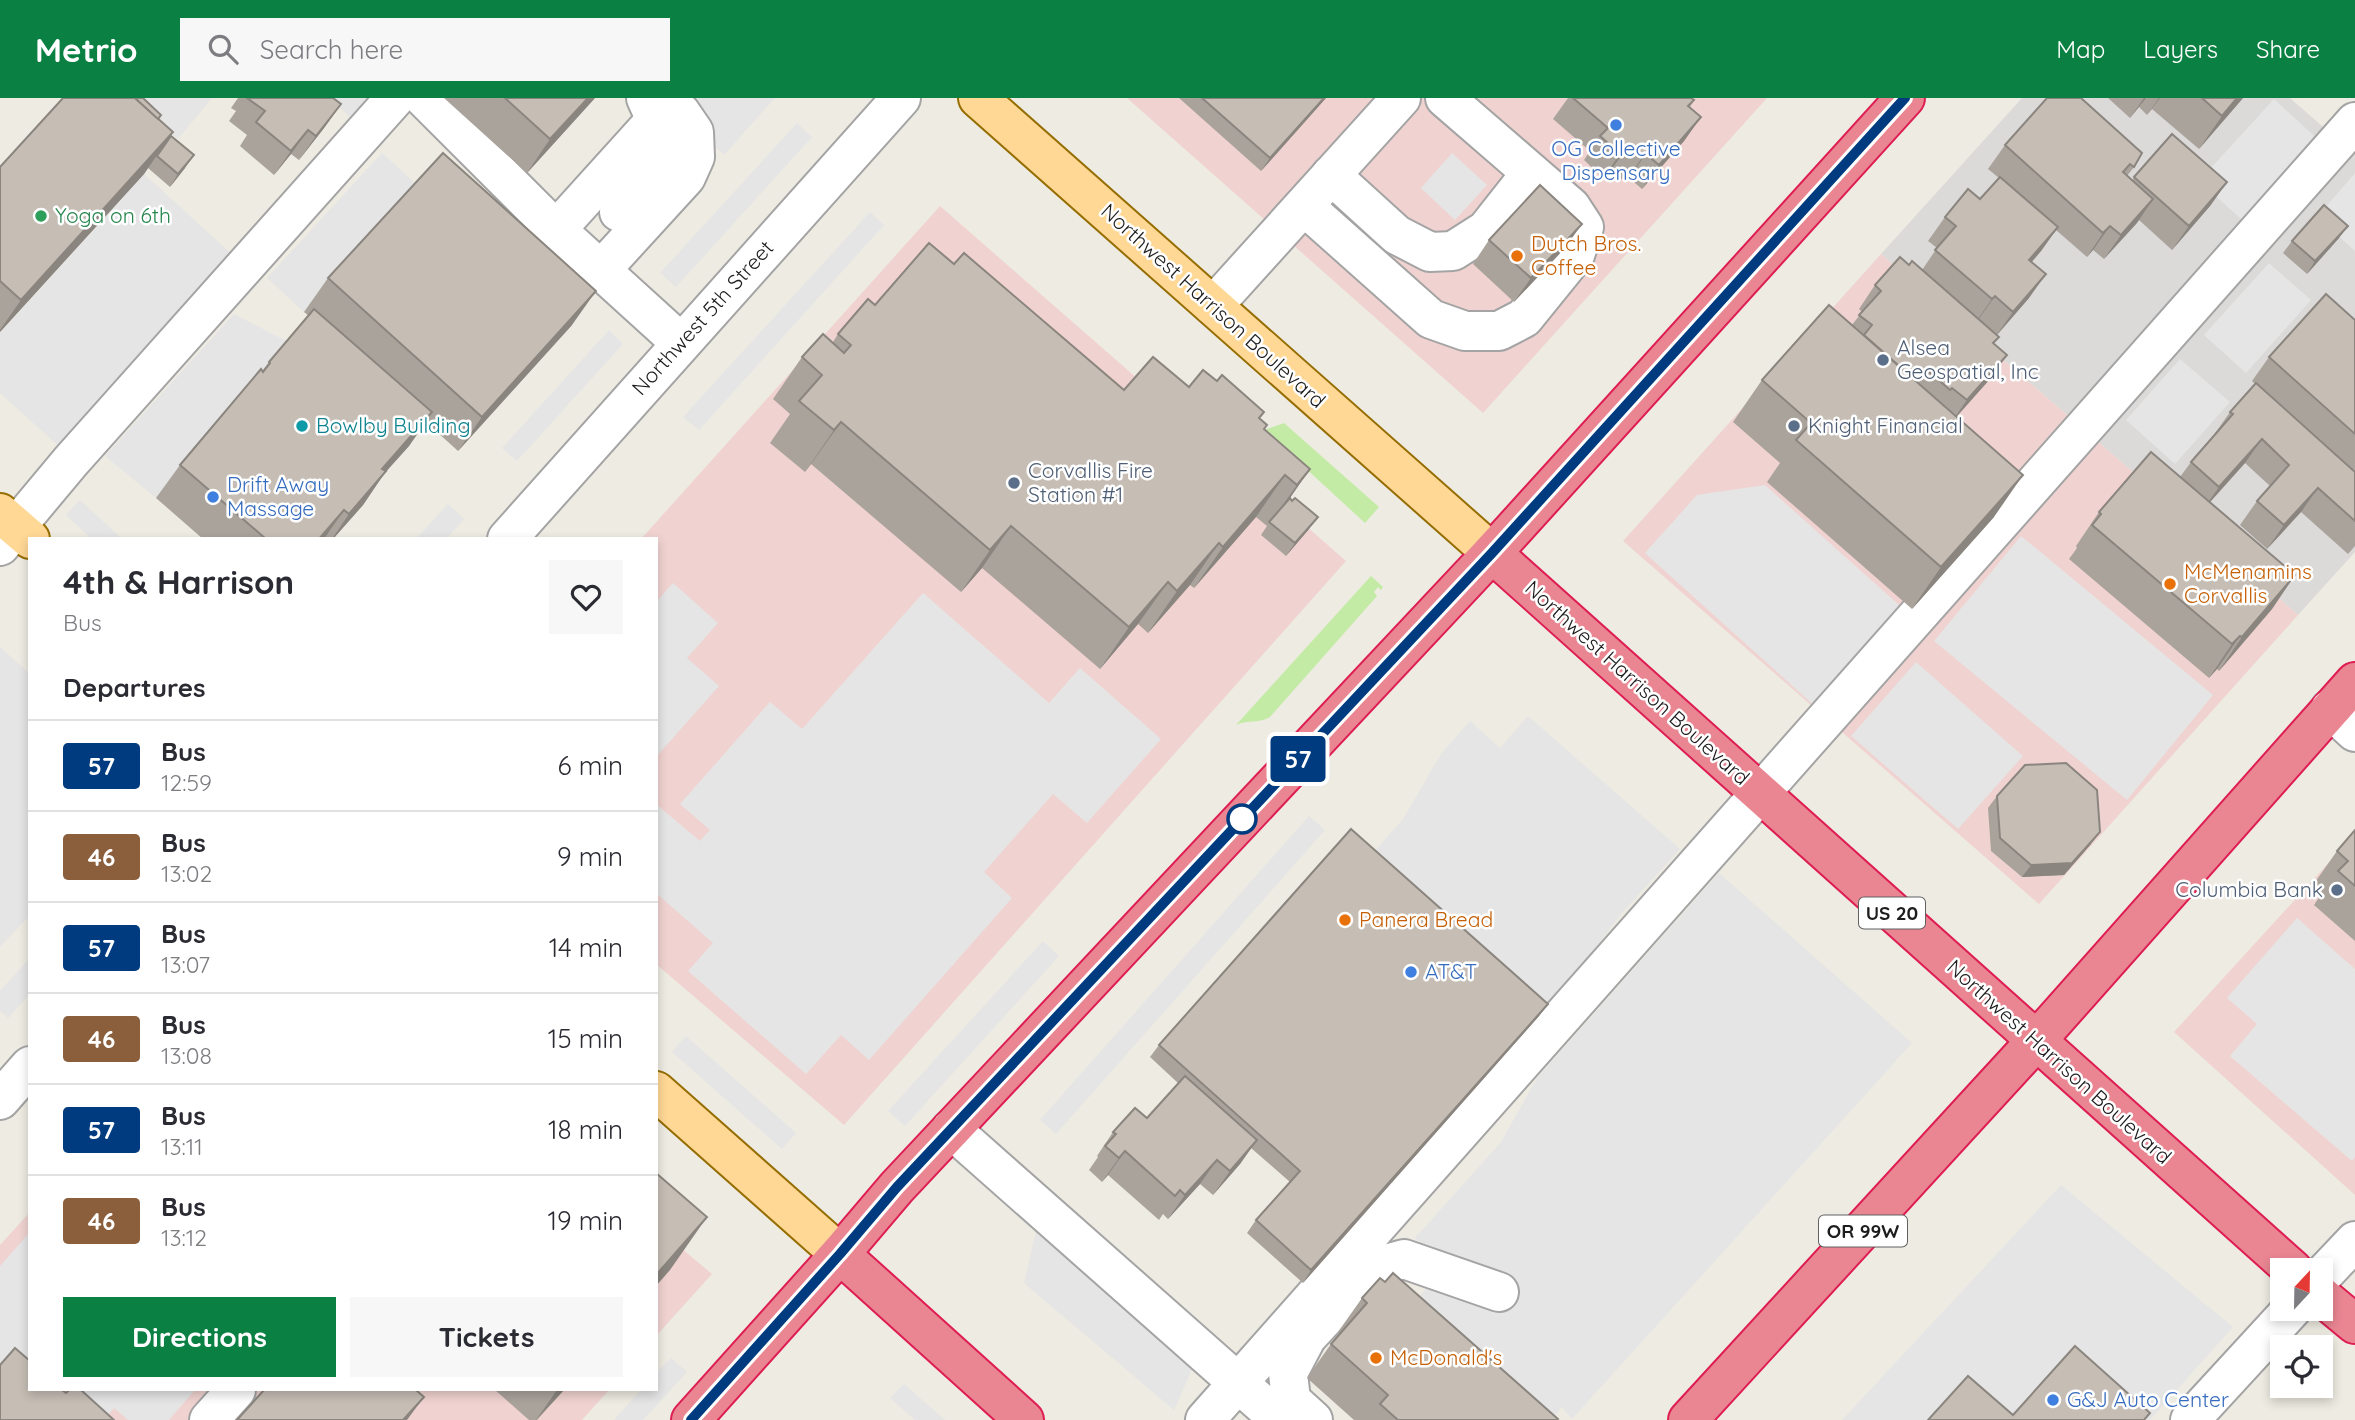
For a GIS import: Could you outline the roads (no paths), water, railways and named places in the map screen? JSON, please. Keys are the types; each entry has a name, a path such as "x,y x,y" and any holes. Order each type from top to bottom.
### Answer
{"highway":[{"path":"691,1420 897,1187 1492,553 1905,98"},
{"name":"Northwest Harrison Boulevard","path":"1492,553 2280,1258"},
{"name":"OR 99W","path":"1688,1420 2347,708"},
{"path":"840,1254 1024,1420"},
{"path":"2333,1306 2355,1324"}],"main road":[{"name":"Northwest Harrison Boulevard","path":"978,98 1492,553"},
{"path":"658,1093 840,1254"}],"street":[{"path":"12,532 71,461 395,98"},
{"path":"424,98 573,244 681,343"},
{"name":"Northwest 5th Street","path":"509,537 901,98"},
{"path":"1213,306 1401,98"},
{"path":"1304,206 1431,319 1465,331 1499,331 1524,318 1576,255 1584,227 1571,207 1445,98"},
{"path":"662,104 681,113 694,132 695,157 686,177 573,244 662,104"},
{"path":"1205,1420 2355,122"},
{"path":"1331,175 1397,235 1430,252 1454,251 1486,230 1531,173"},
{"path":"0,1100 28,1068"},
{"path":"951,1129 1280,1420"},
{"path":"2333,1264 2355,1241"},
{"path":"1313,1420 1290,1400 1287,1373 1307,1337 1371,1268 1404,1259 1499,1292"},
{"path":"2190,1420 2281,1321"},
{"path":"209,1420 235,1391"}],"place":[{"name":"OG Collective Dispensary","path":"1616,125"},
{"name":"Yoga on 6th","path":"41,216"},
{"name":"Dutch Bros. Coffee","path":"1517,256"},
{"name":"Alsea Geospatial, Inc","path":"1883,360"},
{"name":"Bowlby Building","path":"302,426"},
{"name":"Knight Financial","path":"1794,426"},
{"name":"Corvallis Fire Station #1","path":"1014,483"},
{"name":"Drift Away Massage","path":"213,497"},
{"name":"McMenamins Corvallis","path":"2170,584"},
{"name":"Columbia Bank","path":"2337,890"},
{"name":"Panera Bread","path":"1345,920"},
{"name":"AT&T","path":"1411,972"},
{"name":"McDonald's","path":"1376,1358"},
{"name":"G&J Auto Center","path":"2053,1400"}]}
